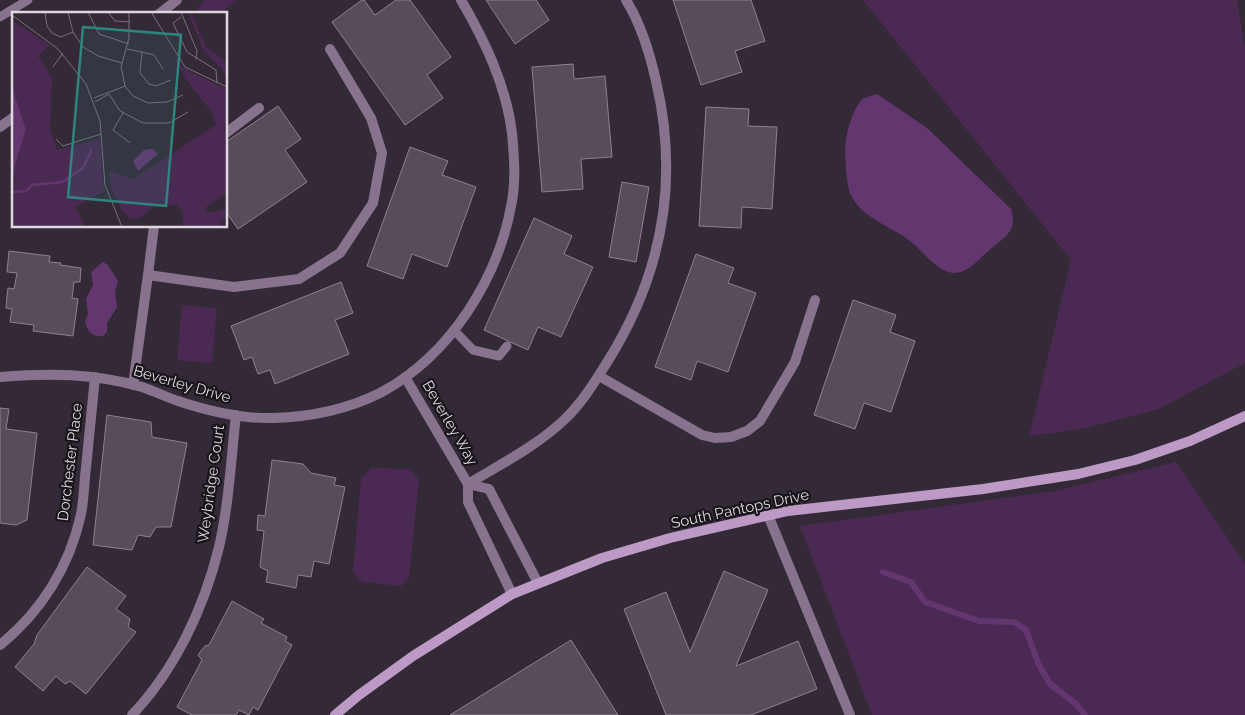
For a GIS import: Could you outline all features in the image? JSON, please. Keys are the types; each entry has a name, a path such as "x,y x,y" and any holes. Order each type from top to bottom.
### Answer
{"street":[{"path":"162,12 177,0"},
{"name":"Beverley Drive","path":"0,377 48,374 95,377 132,385 200,408 236,415 272,418 308,415 334,409 379,393 405,377 444,344 468,312 488,276 502,239 512,200 514,170 512,132 504,95 492,59 461,0"},
{"path":"468,484 520,453 552,430 566,418 587,394 622,338 640,301 654,262 663,221 667,180 667,147 662,106 650,58 642,34 626,0"},
{"path":"148,275 234,287 299,279 340,253 373,203 382,153 371,118 330,49"},
{"path":"228,131 259,108"},
{"path":"0,127 12,118"},
{"path":"132,385 154,228"},
{"path":"598,376 702,435 715,438 731,437 747,431 764,416 795,362 816,300"},
{"name":"Dorchester Place","path":"0,645 28,619 46,596 60,574 73,544 81,512 95,377"},
{"name":"Beverley Way","path":"405,377 468,484 468,502 512,594"},
{"name":"Weybridge Court","path":"132,715 145,702 166,672 188,632 206,590 219,547 236,415"},
{"name":"South Pantops Drive","path":"335,715 413,656 512,594 602,558 670,538 768,515 983,489 1078,474 1135,460 1181,444 1245,416"},
{"name":"Beverley Way","path":"468,484 489,489 538,583"},
{"path":"768,515 850,715"}],"lane":[{"path":"0,17 28,0"},
{"path":"454,330 474,350 499,356 507,346"}],"shaded area":[{"path":"204,0 237,0 221,12 195,12"},
{"path":"863,0 1237,0 1245,48 1245,363 1159,409 1082,429 1029,436 1071,260"},
{"path":"877,94 927,128 1011,209 1013,222 1007,235 976,263 965,270 954,273 942,269 909,240 870,217 857,205 852,197 848,186 845,161 848,131 854,112 860,102 864,98"},
{"path":"103,262 108,265 118,281 115,292 117,307 107,323 107,332 103,336 96,336 86,326 85,322 88,313 86,299 93,285 91,272"},
{"path":"182,305 217,308 212,363 177,360"},
{"path":"1176,462 1245,564 1245,715 872,715 800,526 1055,491"},
{"path":"371,468 410,469 419,480 409,577 401,586 362,582 353,572 361,478"}],"building":[{"path":"364,0 375,15 396,0 410,0 451,57 427,75 443,98 405,125 332,22"},
{"path":"486,0 536,0 549,20 515,44"},
{"path":"673,0 751,0 765,41 735,51 742,72 701,85"},
{"path":"573,64 574,79 605,76 612,157 581,159 583,189 542,192 532,67"},
{"path":"278,106 301,139 285,150 307,182 238,229 228,215 228,141"},
{"path":"706,107 749,109 748,126 777,127 772,209 742,207 741,228 699,226"},
{"path":"410,147 448,161 442,175 476,187 447,267 412,254 403,279 367,266"},
{"path":"622,182 649,187 636,262 609,257"},
{"path":"534,218 572,236 564,254 593,267 561,337 538,327 528,350 484,330"},
{"path":"9,251 50,256 49,262 81,268 80,282 74,282 72,298 78,299 73,336 33,331 34,325 10,322 12,309 6,308 8,288 14,289 17,273 7,272"},
{"path":"696,254 734,268 728,283 756,293 728,372 697,361 691,380 655,367"},
{"path":"341,282 353,313 335,320 349,354 275,384 270,370 258,374 252,357 244,360 231,326"},
{"path":"853,300 896,315 890,332 915,341 891,412 864,403 855,429 814,415"},
{"path":"0,408 9,409 6,429 37,433 27,520 16,525 0,523"},
{"path":"107,415 151,422 152,437 187,443 171,527 156,527 150,537 138,535 132,550 93,545"},
{"path":"272,460 303,464 311,473 336,478 334,485 345,487 329,564 314,561 311,577 298,575 296,588 266,582 268,571 260,567 264,531 257,530 258,515 265,516"},
{"path":"87,567 126,596 116,609 130,619 128,627 136,632 86,694 70,681 65,684 56,676 43,691 15,667 34,644 37,635"},
{"path":"724,571 768,590 736,666 798,641 817,689 751,715 666,715 624,609 666,592 690,652"},
{"path":"232,601 264,619 261,623 287,637 285,641 292,645 258,710 253,707 249,715 239,710 236,715 192,715 177,707 202,660 198,655 205,646 209,645"},
{"path":"571,640 618,715 450,715"}],"waterway":[{"path":"883,572 911,582 925,602 979,621 1014,622 1026,630 1038,663 1050,684 1075,703 1085,715"}]}
